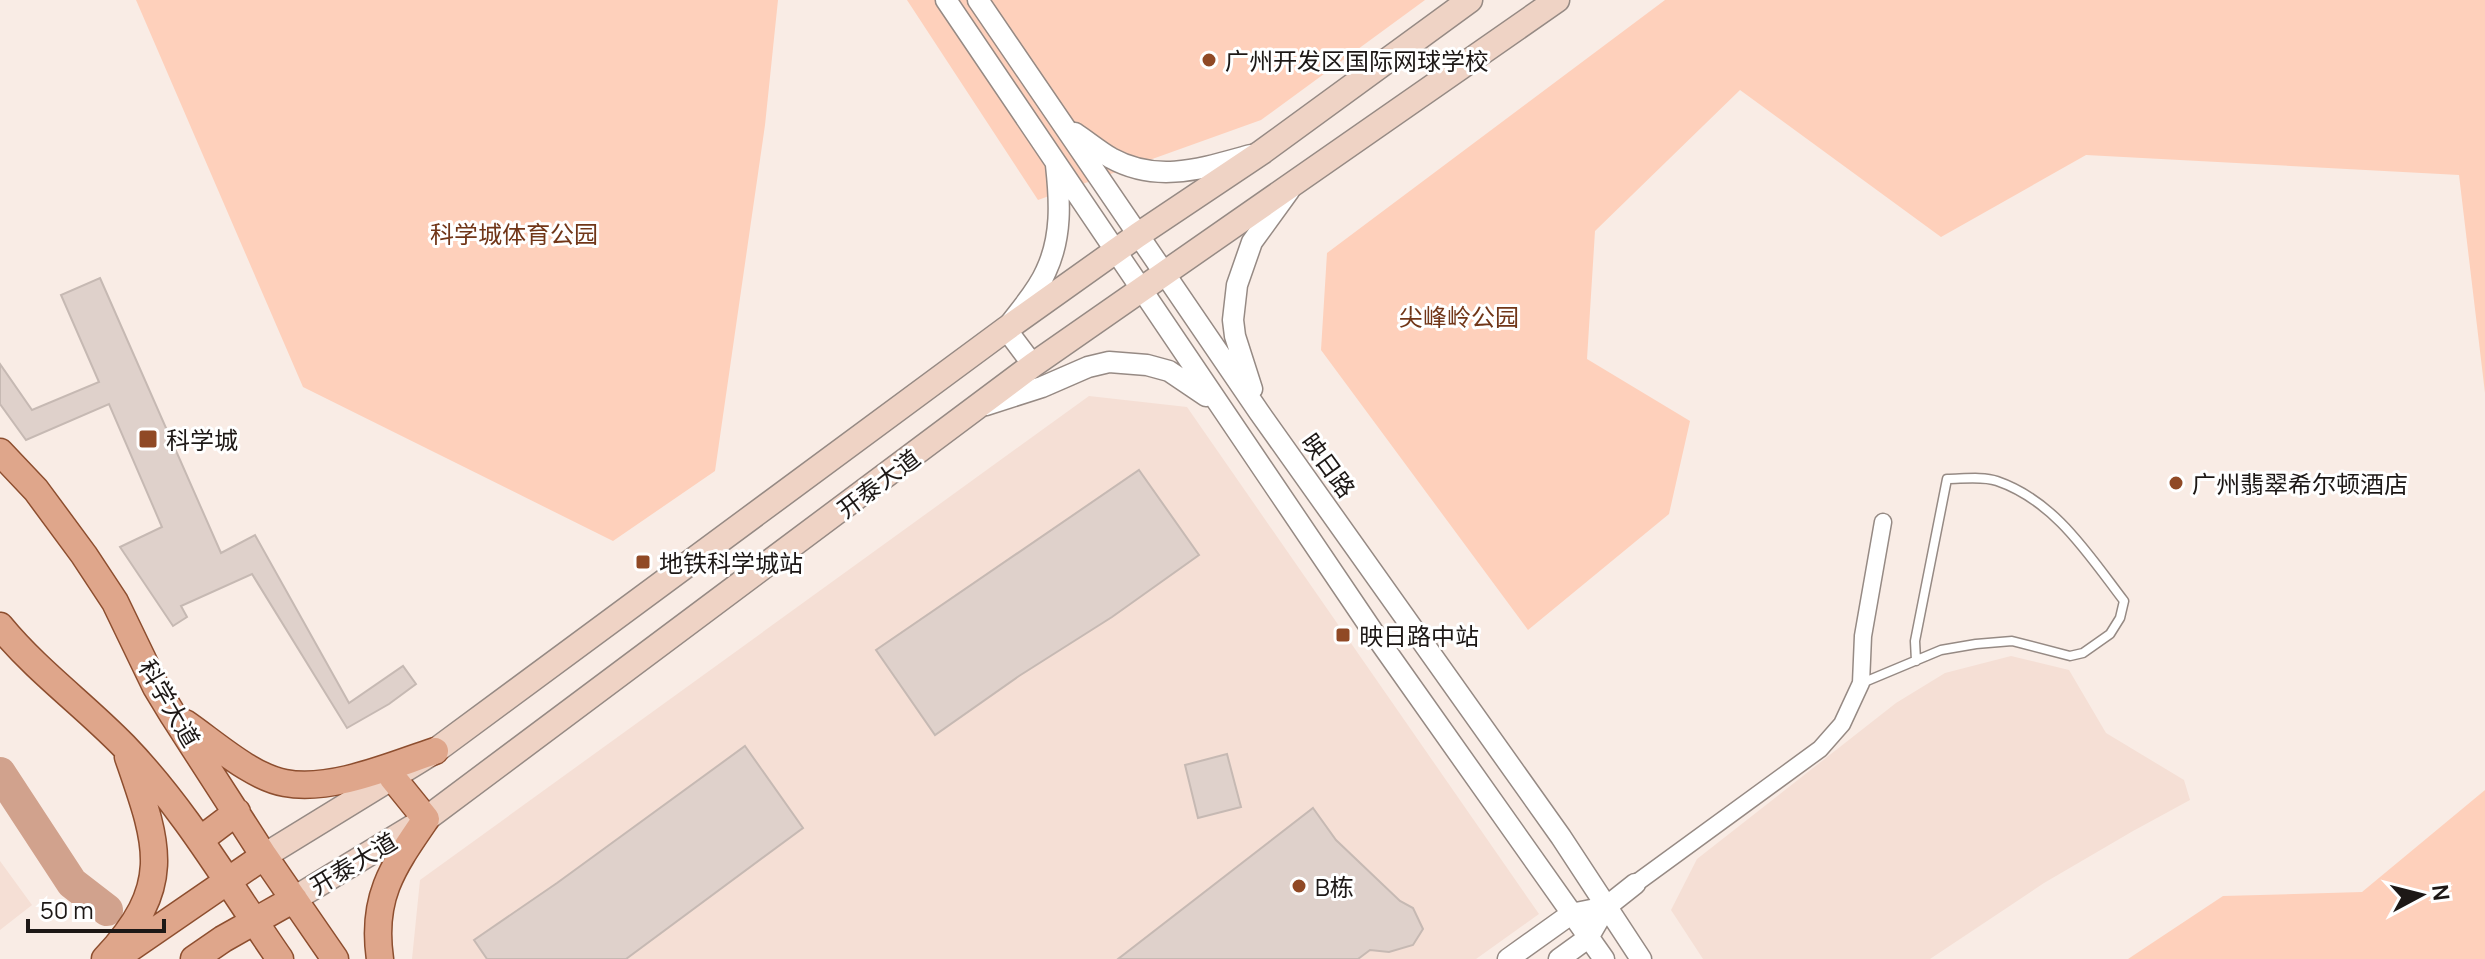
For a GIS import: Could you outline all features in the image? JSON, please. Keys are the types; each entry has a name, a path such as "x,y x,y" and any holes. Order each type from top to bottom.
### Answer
{"main road":[{"name":"开泰大道","path":"114,959 264,856 435,751 1006,329 1262,152 1470,0"},
{"name":"开泰大道","path":"194,959 426,819 1033,365 1557,0"},
{"name":"科学大道","path":"0,452 36,490 92,567 115,602 173,715 335,959"},
{"path":"0,626 46,675 124,746 176,806 280,959"},
{"path":"173,715 253,770 284,783 315,784 346,778 435,751"},
{"path":"105,959 143,912 154,876 154,841 124,746"},
{"path":"380,959 376,934 386,885 426,819 392,777"},
{"path":"200,840 237,812"}],"street":[{"path":"946,0 1390,657 1604,959"},
{"name":"映日路","path":"978,0 1259,412 1545,814 1641,959"},
{"path":"1065,126 1113,159 1147,171 1176,174 1262,152"},
{"path":"1033,365 1006,329 1045,274 1053,253 1060,204 1056,161"},
{"path":"1259,412 1235,336 1234,300 1252,242 1292,187"},
{"path":"979,408 1109,362 1147,365 1169,371 1209,398 1228,417"},
{"path":"1559,959 1588,938 1606,907 1820,749 1842,724 1861,683 1863,636 1883,522"},
{"path":"1508,959 1571,914 1606,907"}],"lane":[{"path":"1861,683 1916,661 1941,650 2012,641 2070,656 2083,653 2110,634 2120,618 2124,601 2073,534 2043,505 1995,480 1947,479 1915,641 1916,661"}],"shaded area":[{"path":"1089,396 1187,407 1539,914 1476,959 412,959 420,880"},
{"path":"2011,656 2069,670 2106,733 2184,780 2190,800 2044,883 1930,959 1703,959 1671,910 1697,859 1896,703 1945,673"},
{"path":"0,861 32,905 0,930"}],"green space":[{"name":"科学城体育公园","path":"136,0 778,0 765,125 715,471 613,541 303,387"},
{"path":"907,0 1425,0 1261,120 1038,200"},
{"name":"尖峰岭公园","path":"1665,0 2485,0 2485,393 2459,175 2086,155 1941,237 1740,90 1595,231 1587,359 1690,421 1669,514 1528,630 1321,350 1327,253"},
{"path":"2485,790 2485,959 2128,959 2223,896 2362,892"}],"building":[{"name":"科学城","path":"100,278 221,553 255,535 349,703 403,666 416,684 389,704 347,728 252,574 181,606 187,617 173,626 120,547 162,527 109,404 26,440 0,404 0,364 32,410 99,382 61,295"},
{"path":"1139,470 1199,555 935,735 876,650"},
{"path":"745,746 803,828 626,959 487,959 474,940"},
{"path":"1227,754 1241,807 1198,818 1185,765"},
{"name":"B栋","path":"1313,808 1336,840 1400,901 1413,908 1423,929 1413,945 1389,952 1370,950 1358,959 1118,959"}],"waterway":[{"path":"0,773 72,883 107,910"}],"place":[{"name":"广州开发区国际网球学校","path":"1209,60"},
{"name":"科学城","path":"148,439"},
{"name":"广州翡翠希尔顿酒店","path":"2176,483"},
{"name":"地铁科学城站","path":"643,562"},
{"name":"映日路中站","path":"1343,635"},
{"name":"B栋","path":"1299,886"}]}
